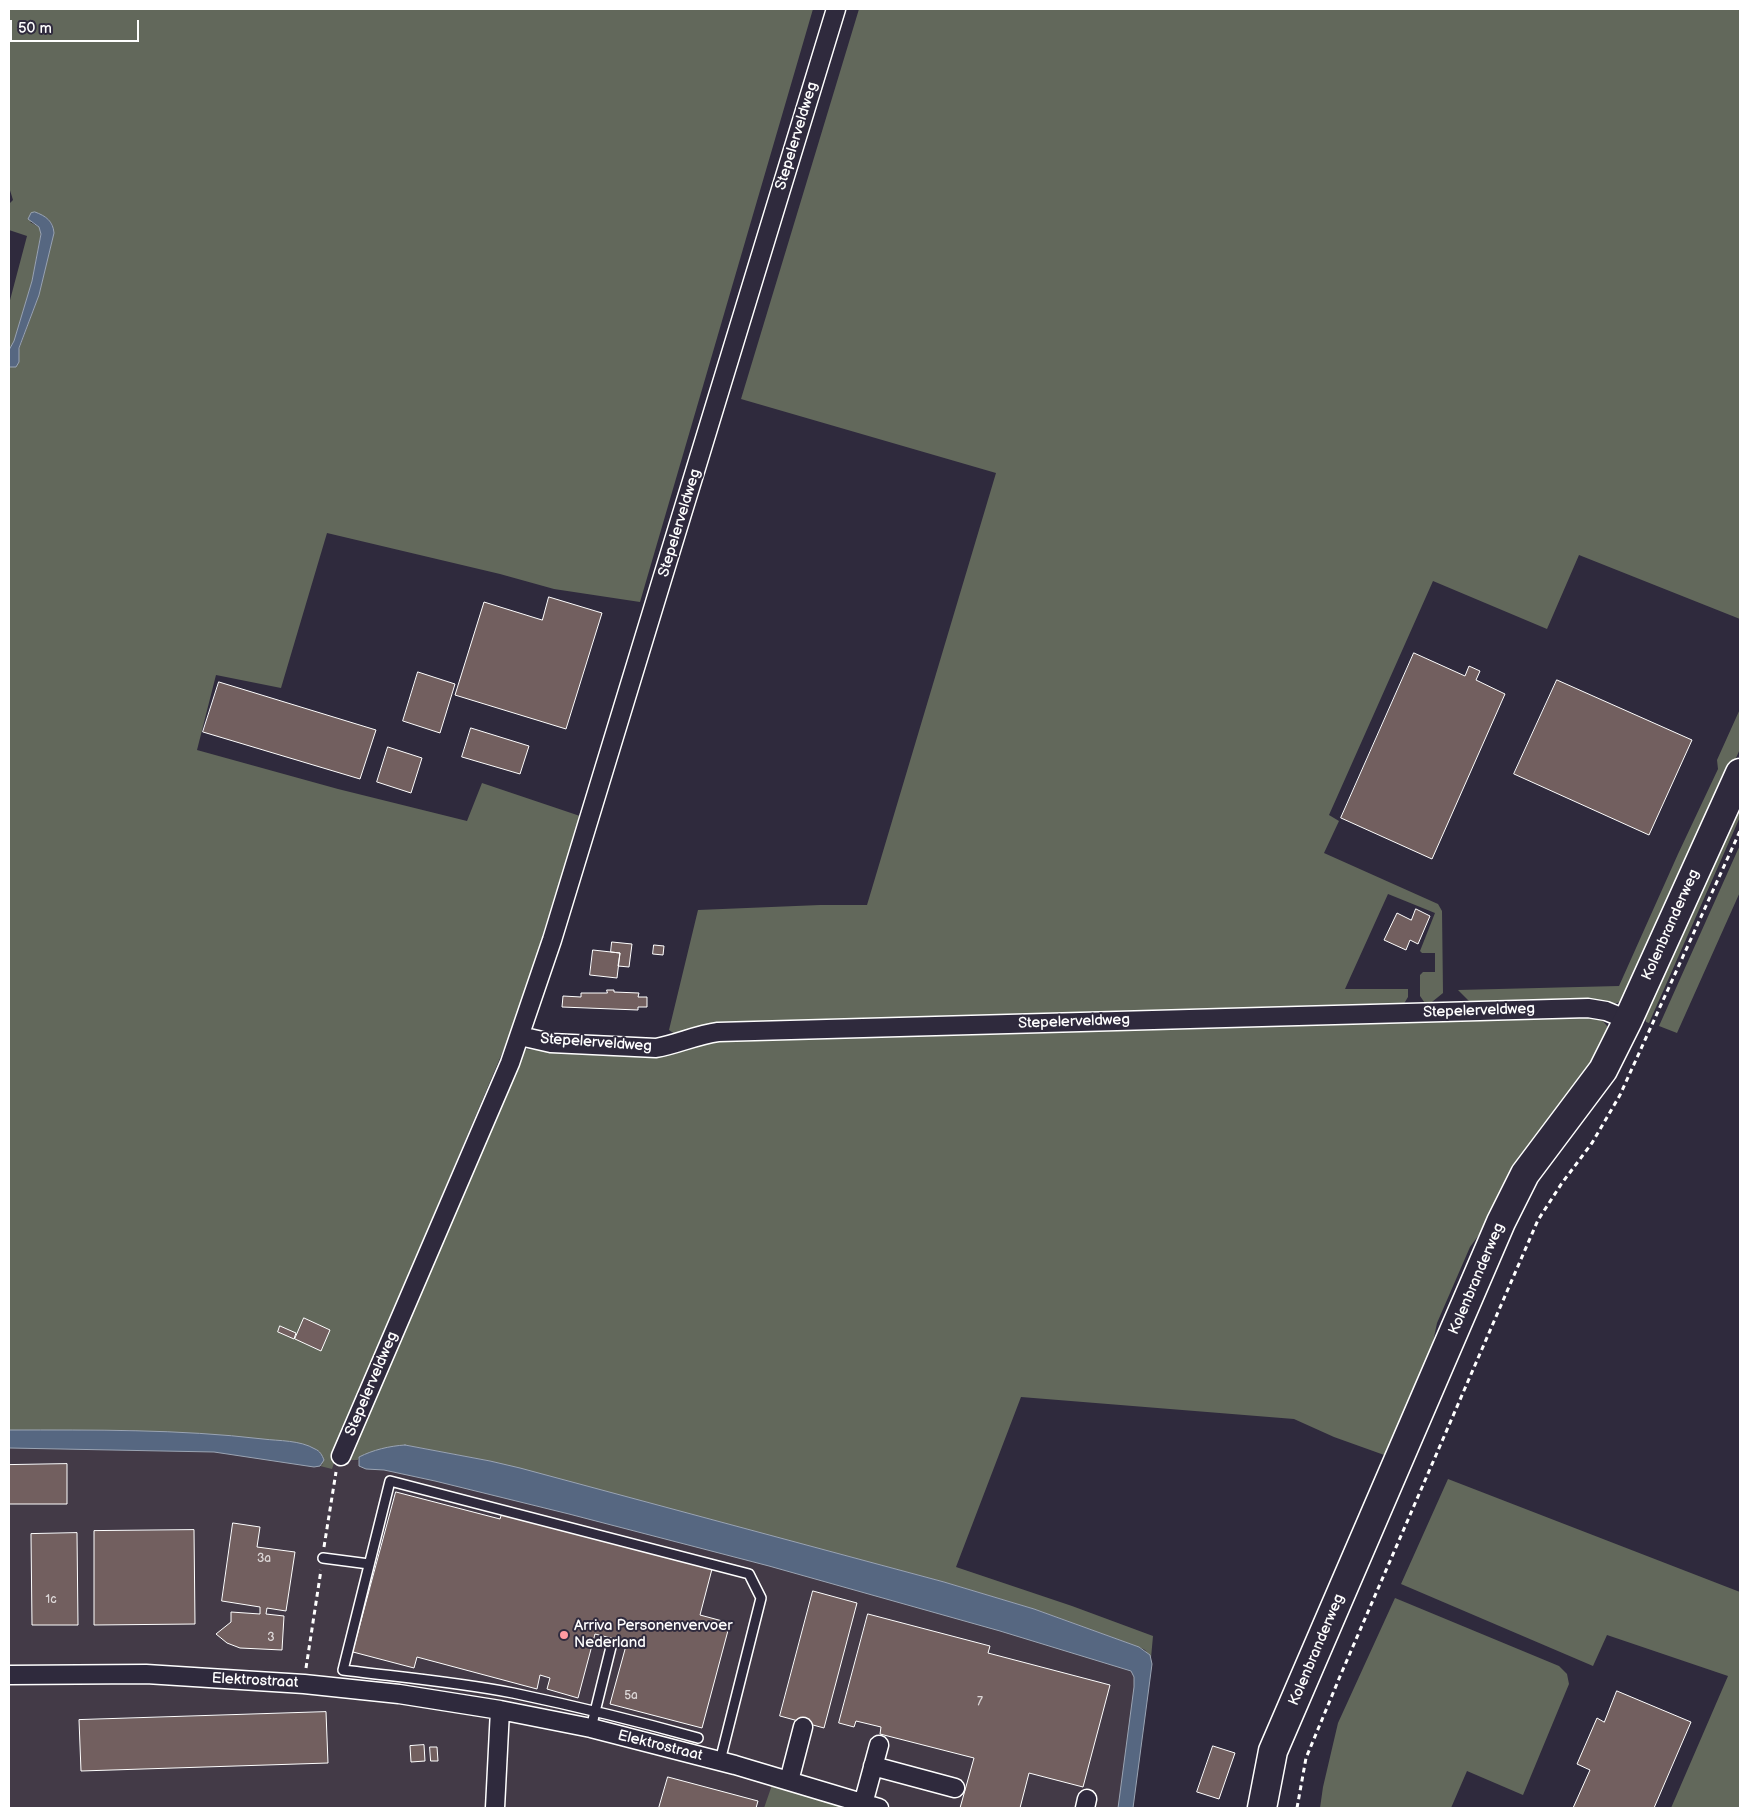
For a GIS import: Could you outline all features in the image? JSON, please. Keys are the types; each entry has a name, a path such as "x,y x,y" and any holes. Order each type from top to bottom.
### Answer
{"main road":[{"name":"Kolenbranderweg","path":"1262,1808 1274,1751 1501,1222 1525,1174 1603,1070 1628,1020 1740,773"}],"street":[{"name":"Stepelerveldweg","path":"341,1456 520,1036 555,931 836,9"},
{"name":"Stepelerveldweg","path":"520,1036 551,1043 656,1048 670,1046 702,1034 718,1032 1588,1008 1628,1020"},
{"name":"Elektrostraat","path":"9,1675 146,1674 304,1684 399,1694 500,1710 591,1728 659,1736 720,1761 871,1806 873,1766 879,1745"},
{"path":"495,1808 500,1710"},
{"path":"789,1781 803,1727"},
{"path":"873,1766 955,1788"}],"lane":[{"path":"698,1738 659,1736 594,1710 511,1693 343,1670 390,1481 749,1574 761,1598 720,1761"},
{"path":"322,1558 369,1564"},
{"path":"591,1728 610,1647"},
{"path":"437,1700 440,1682"},
{"path":"500,1710 511,1693"}],"path":[{"name":"Kolenbranderweg","path":"1297,1808 1306,1758 1538,1220 1562,1183 1592,1143 1620,1095 1740,831"}],"shaded area":[{"path":"9,1441 224,1445 503,1477 1143,1665 1124,1808 9,1808"}],"green space":[{"path":"9,9 813,9 640,602 554,589 500,574 327,533 281,688 216,675 197,750 338,789 467,821 482,783 580,816 517,1018 344,1427 345,1430 332,1469 320,1466 323,1464 129,1430 9,1430 9,367 12,367 19,355 19,349 39,295 54,233 52,224 47,218 30,222 39,227 41,233 32,281 14,341 9,350 9,304 27,236 9,230 9,204 13,200 9,187"},
{"path":"859,9 1740,10 1740,619 1579,555 1547,629 1433,581 1329,815 1339,821 1324,853 1438,904 1442,911 1443,993 1427,1006 1420,996 1420,975 1423,972 1435,972 1435,953 1422,953 1420,951 1435,913 1388,894 1345,989 1408,989 1408,997 1402,1007 676,1035 669,1030 698,910 867,905 996,473 741,399"},
{"path":"1740,709 1740,749 1691,860 1623,1001 1614,1004 1473,1005 1458,990 1619,986 1718,769 1717,760"},
{"path":"1740,795 1740,817 1649,1023 1646,1022 1644,1013"},
{"path":"1740,845 1740,892 1677,1033 1659,1026"},
{"path":"1597,1016 1609,1029 1609,1036 1602,1053 1493,1216 1470,1247 1437,1323 1426,1375 1387,1456 1334,1437 1294,1419 1021,1397 956,1567 1072,1606 1153,1636 1151,1658 1145,1650 1139,1647 1034,1609 944,1582 490,1461 405,1445 371,1452 359,1457 358,1460 345,1460 522,1049 642,1054 705,1040"},
{"path":"1448,1479 1740,1592 1740,1808 1671,1808 1728,1676 1607,1635 1593,1666 1401,1584"},
{"path":"1395,1598 1559,1666 1567,1674 1569,1684 1523,1795 1467,1771 1451,1808 1320,1808 1338,1723"},
{"path":"772,1785 857,1808 764,1808"}],"water":[{"path":"35,212 48,220 52,225 54,233 39,295 19,348 19,362 16,367 9,367 9,350 14,341 32,281 41,234 39,227 28,219 31,213"},
{"path":"9,1430 200,1433 289,1441 309,1446 318,1451 324,1460 320,1466 314,1467 214,1452 9,1448"},
{"path":"405,1445 520,1468 944,1582 1034,1609 1139,1647 1150,1655 1152,1664 1133,1808 1118,1808 1134,1687 1134,1677 1131,1671 1000,1631 769,1566 435,1481 384,1470 366,1469 359,1466 359,1457 381,1449"}],"building":[{"path":"549,597 602,613 566,729 455,695 484,602 542,620"},
{"path":"1414,653 1465,676 1469,666 1480,671 1476,680 1505,694 1432,859 1341,818"},
{"path":"418,672 455,684 440,733 403,721"},
{"path":"1557,680 1692,740 1649,835 1514,774"},
{"path":"219,682 376,730 360,779 203,732"},
{"path":"471,728 529,746 520,774 462,757"},
{"path":"388,747 422,758 411,793 377,782"},
{"path":"1416,909 1430,916 1418,944 1410,940 1406,950 1384,940 1397,913 1411,920"},
{"path":"612,942 632,944 629,967 618,966 620,953 611,952"},
{"path":"654,945 664,946 663,955 653,954"},
{"path":"593,950 620,953 617,978 590,975"},
{"path":"607,990 639,993 638,997 647,997 647,1007 638,1007 638,1010 562,1007 563,996 581,997 581,993 607,993"},
{"path":"304,1318 330,1330 321,1351 295,1339"},
{"path":"280,1326 296,1333 294,1339 278,1332"},
{"path":"67,1464 67,1504 9,1504 9,1465"},
{"path":"396,1492 500,1519 502,1513 712,1569 700,1615 730,1623 702,1728 610,1704 627,1642 595,1634 578,1698 547,1689 550,1678 540,1675 537,1689 417,1657 414,1668 353,1652"},
{"path":"233,1523 260,1527 257,1547 295,1552 286,1611 267,1608 266,1614 284,1616 282,1650 240,1648 227,1643 216,1634 231,1622 231,1612 260,1614 260,1607 222,1601"},
{"path":"194,1530 195,1624 94,1625 94,1531"},
{"path":"77,1533 78,1625 32,1625 31,1534"},
{"path":"813,1591 857,1603 824,1728 780,1716"},
{"path":"868,1614 990,1646 988,1653 1110,1685 1083,1787 1029,1773 1020,1808 960,1808 974,1758 880,1734 881,1727 856,1721 854,1727 839,1723"},
{"path":"1617,1691 1691,1722 1654,1808 1573,1808 1590,1770 1577,1764 1597,1718 1604,1722"},
{"path":"326,1712 328,1763 81,1771 79,1720"},
{"path":"424,1745 425,1761 411,1762 410,1746"},
{"path":"1213,1746 1235,1753 1219,1799 1197,1792"},
{"path":"430,1747 437,1747 438,1761 431,1761"},
{"path":"668,1777 758,1801 756,1808 659,1808"}],"place":[{"name":"Arriva Personenvervoer Nederland","path":"564,1635"}]}
